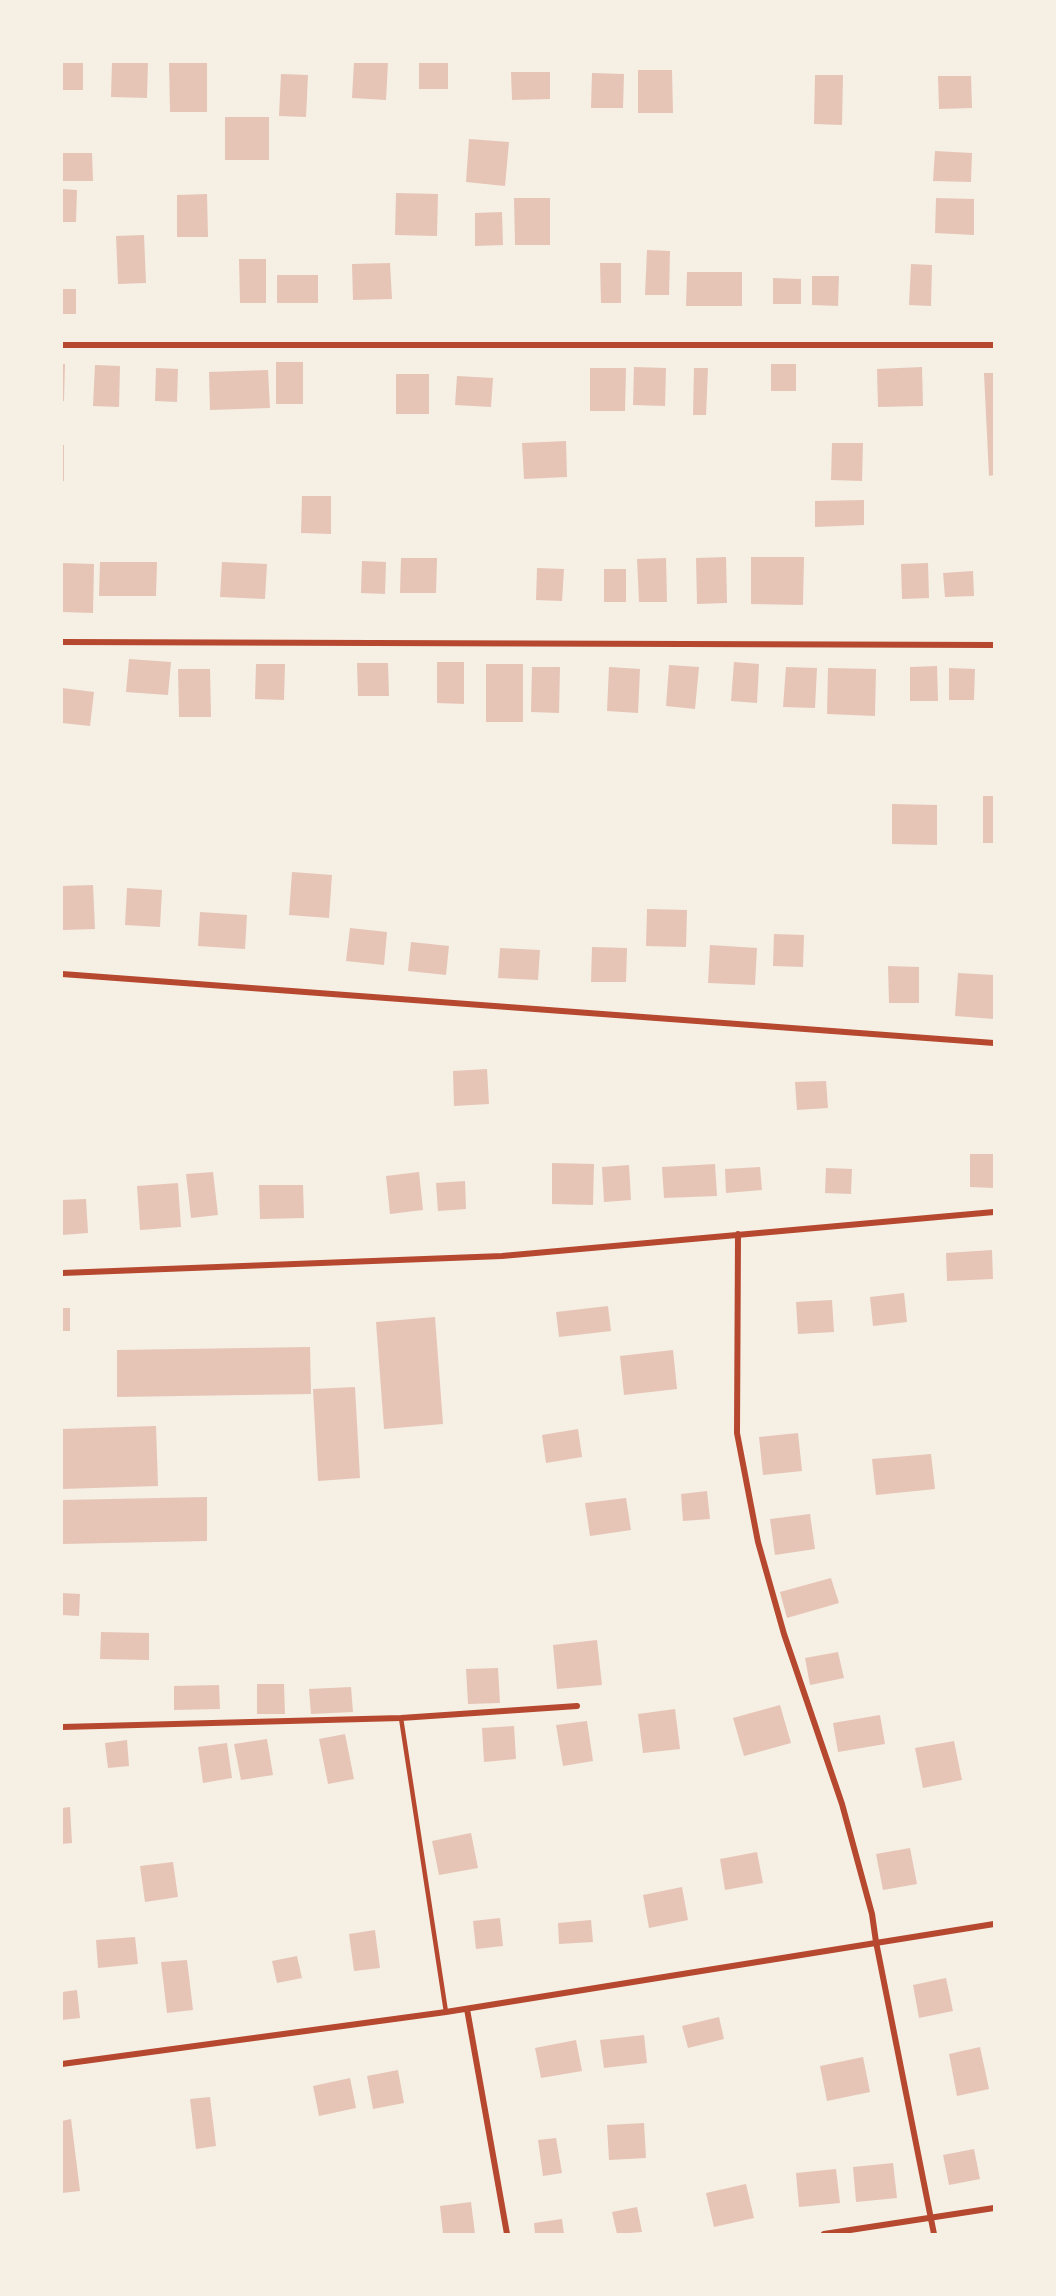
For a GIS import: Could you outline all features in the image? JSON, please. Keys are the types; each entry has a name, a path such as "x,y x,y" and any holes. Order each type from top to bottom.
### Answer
{"street":[{"path":"62,345 994,345"},
{"path":"62,642 994,645"},
{"path":"62,974 994,1043"},
{"path":"62,1273 502,1256 994,1212"},
{"path":"738,1234 737,1433 758,1542 783,1634 842,1804 872,1914 934,2235"},
{"path":"62,1727 401,1718 577,1706"},
{"path":"62,2064 467,2009 994,1924"},
{"path":"467,2009 507,2235"},
{"path":"824,2235 994,2208"}],"lane":[{"path":"401,1718 446,2012"}],"building":[{"path":"62,62 83,62 83,90 62,90"},
{"path":"112,62 148,62 147,98 111,97"},
{"path":"169,62 207,62 207,112 170,112"},
{"path":"354,62 388,62 386,100 352,98"},
{"path":"419,62 448,63 448,89 419,89"},
{"path":"638,70 672,70 673,113 638,113"},
{"path":"511,72 550,72 550,99 512,100"},
{"path":"592,73 624,74 623,108 591,108"},
{"path":"281,74 308,75 306,117 279,116"},
{"path":"815,75 843,75 842,125 814,124"},
{"path":"938,76 971,76 972,108 939,109"},
{"path":"225,117 269,117 269,160 225,160"},
{"path":"469,139 509,142 505,186 466,182"},
{"path":"935,151 972,153 971,182 933,181"},
{"path":"62,153 92,153 93,181 62,181"},
{"path":"62,189 77,190 76,222 62,222"},
{"path":"396,193 438,194 437,236 395,235"},
{"path":"207,194 208,237 177,237 177,195"},
{"path":"514,198 550,198 550,245 515,245"},
{"path":"936,198 974,199 974,235 935,233"},
{"path":"502,212 503,245 475,246 475,213"},
{"path":"144,235 146,283 118,284 116,236"},
{"path":"647,250 670,251 669,295 645,295"},
{"path":"239,259 266,259 266,303 240,303"},
{"path":"390,263 392,299 353,300 352,264"},
{"path":"600,263 621,263 621,303 601,303"},
{"path":"911,264 932,265 931,306 909,305"},
{"path":"687,272 742,272 742,306 686,306"},
{"path":"277,275 318,275 318,303 277,303"},
{"path":"812,276 839,276 838,306 812,305"},
{"path":"773,278 801,279 801,304 773,304"},
{"path":"62,289 76,289 76,314 62,314"},
{"path":"276,362 303,362 303,404 276,404"},
{"path":"62,364 65,364 64,401 62,401"},
{"path":"771,364 796,364 796,391 771,391"},
{"path":"95,365 120,366 119,407 93,406"},
{"path":"634,367 666,368 665,406 633,405"},
{"path":"922,367 923,406 878,407 877,369"},
{"path":"156,368 178,369 177,402 155,401"},
{"path":"590,368 626,368 625,411 590,411"},
{"path":"694,368 708,368 706,415 693,415"},
{"path":"268,370 270,408 210,410 209,372"},
{"path":"984,373 994,373 994,475 989,476"},
{"path":"396,374 429,374 429,414 396,414"},
{"path":"457,376 493,378 491,407 455,405"},
{"path":"566,441 567,477 524,479 522,443"},
{"path":"832,443 863,443 862,481 831,480"},
{"path":"62,445 64,445 64,481 62,481"},
{"path":"302,496 331,496 331,534 301,533"},
{"path":"864,500 864,525 815,527 815,501"},
{"path":"726,557 727,603 697,604 696,558"},
{"path":"751,557 804,557 803,605 751,604"},
{"path":"401,558 437,558 436,593 400,593"},
{"path":"666,558 667,602 639,602 637,559"},
{"path":"362,561 386,562 385,594 361,593"},
{"path":"100,562 157,562 156,596 99,596"},
{"path":"222,562 267,564 265,599 220,597"},
{"path":"62,563 94,564 93,613 62,612"},
{"path":"928,563 929,598 902,599 901,564"},
{"path":"537,568 564,569 562,601 536,600"},
{"path":"604,569 626,569 626,602 604,602"},
{"path":"973,571 974,596 945,597 943,573"},
{"path":"129,659 171,662 168,695 126,692"},
{"path":"437,662 464,662 464,704 437,703"},
{"path":"734,662 759,664 757,703 731,701"},
{"path":"357,663 388,663 389,696 358,696"},
{"path":"256,664 285,664 284,700 255,699"},
{"path":"486,664 523,664 523,722 486,722"},
{"path":"669,665 699,667 695,709 666,706"},
{"path":"937,666 938,701 910,701 910,667"},
{"path":"532,667 560,667 559,713 531,712"},
{"path":"609,667 640,669 638,713 607,711"},
{"path":"786,667 817,668 815,708 783,707"},
{"path":"828,668 876,669 875,716 827,714"},
{"path":"949,668 975,669 974,700 949,700"},
{"path":"178,669 210,669 211,717 179,717"},
{"path":"62,688 94,692 90,726 62,723"},
{"path":"983,796 994,796 994,843 983,843"},
{"path":"892,804 937,805 937,845 892,844"},
{"path":"292,872 332,875 329,918 289,915"},
{"path":"93,885 95,929 62,930 62,886"},
{"path":"127,888 162,890 160,927 125,925"},
{"path":"647,909 687,910 686,947 646,946"},
{"path":"200,912 247,915 245,949 198,946"},
{"path":"350,928 387,932 384,965 346,961"},
{"path":"774,934 804,935 803,967 773,966"},
{"path":"411,942 449,946 446,975 408,971"},
{"path":"710,945 757,948 755,985 708,983"},
{"path":"592,947 627,948 626,982 591,982"},
{"path":"500,948 540,950 538,980 498,978"},
{"path":"888,966 919,967 919,1003 889,1003"},
{"path":"958,973 994,975 994,1019 955,1016"},
{"path":"487,1069 489,1104 454,1106 453,1071"},
{"path":"826,1081 828,1108 797,1110 795,1082"},
{"path":"970,1154 994,1154 994,1188 970,1187"},
{"path":"552,1163 594,1164 593,1205 552,1204"},
{"path":"715,1164 717,1196 664,1198 662,1167"},
{"path":"629,1165 631,1200 604,1202 602,1167"},
{"path":"760,1167 762,1190 726,1193 725,1169"},
{"path":"826,1168 852,1169 851,1194 825,1193"},
{"path":"213,1172 218,1215 191,1218 186,1174"},
{"path":"419,1172 423,1210 390,1214 386,1176"},
{"path":"465,1181 466,1209 438,1211 436,1183"},
{"path":"178,1183 181,1227 140,1230 137,1186"},
{"path":"259,1185 303,1185 304,1218 260,1219"},
{"path":"86,1199 88,1233 62,1235 62,1200"},
{"path":"992,1250 993,1279 947,1281 946,1253"},
{"path":"904,1293 907,1322 873,1326 870,1297"},
{"path":"832,1300 834,1332 798,1334 796,1302"},
{"path":"608,1306 611,1331 559,1337 556,1312"},
{"path":"62,1308 70,1308 70,1331 62,1331"},
{"path":"435,1317 443,1424 384,1429 376,1322"},
{"path":"310,1347 311,1394 117,1397 117,1350"},
{"path":"673,1350 677,1389 624,1395 620,1356"},
{"path":"355,1387 360,1478 318,1481 313,1389"},
{"path":"156,1426 158,1486 62,1489 62,1429"},
{"path":"578,1429 582,1457 546,1463 542,1435"},
{"path":"798,1433 802,1471 763,1475 759,1437"},
{"path":"931,1454 935,1489 876,1495 872,1459"},
{"path":"707,1491 710,1519 683,1521 681,1494"},
{"path":"207,1497 207,1541 62,1544 62,1500"},
{"path":"626,1498 631,1530 590,1536 585,1503"},
{"path":"810,1514 815,1549 775,1555 770,1519"},
{"path":"831,1578 839,1603 787,1618 780,1592"},
{"path":"62,1593 80,1594 79,1616 62,1615"},
{"path":"101,1632 149,1633 149,1660 100,1659"},
{"path":"597,1640 602,1685 557,1689 553,1645"},
{"path":"838,1652 844,1678 810,1685 805,1658"},
{"path":"498,1668 500,1703 468,1704 466,1669"},
{"path":"257,1684 284,1684 285,1714 257,1714"},
{"path":"219,1685 220,1709 174,1710 174,1686"},
{"path":"351,1687 353,1712 311,1714 309,1689"},
{"path":"780,1705 791,1743 744,1756 733,1718"},
{"path":"675,1709 680,1749 643,1753 638,1714"},
{"path":"880,1715 885,1744 838,1752 833,1723"},
{"path":"587,1721 593,1761 563,1766 556,1725"},
{"path":"514,1726 516,1759 484,1762 482,1728"},
{"path":"345,1734 354,1779 328,1784 319,1739"},
{"path":"267,1739 273,1775 241,1780 234,1744"},
{"path":"127,1740 129,1766 108,1768 105,1743"},
{"path":"954,1741 962,1780 923,1788 915,1748"},
{"path":"227,1743 232,1778 203,1783 198,1747"},
{"path":"70,1807 72,1843 62,1844 62,1808"},
{"path":"471,1833 478,1868 439,1875 432,1841"},
{"path":"910,1848 917,1884 883,1890 876,1854"},
{"path":"757,1852 763,1883 725,1890 720,1859"},
{"path":"173,1862 178,1897 145,1902 140,1866"},
{"path":"682,1887 688,1920 649,1928 643,1895"},
{"path":"500,1918 503,1946 476,1949 473,1921"},
{"path":"591,1920 593,1942 559,1944 558,1923"},
{"path":"375,1930 380,1968 354,1971 349,1934"},
{"path":"135,1937 138,1964 98,1968 96,1940"},
{"path":"297,1956 302,1978 277,1983 272,1961"},
{"path":"187,1960 193,2010 167,2013 161,1962"},
{"path":"946,1978 953,2011 919,2018 913,1985"},
{"path":"77,1990 80,2018 62,2020 62,1992"},
{"path":"719,2017 724,2039 688,2048 682,2026"},
{"path":"644,2035 647,2063 604,2068 600,2040"},
{"path":"576,2040 582,2071 541,2078 535,2048"},
{"path":"980,2047 989,2089 957,2096 949,2054"},
{"path":"863,2057 870,2092 827,2101 820,2066"},
{"path":"398,2070 404,2103 373,2109 367,2076"},
{"path":"350,2078 356,2108 319,2116 313,2086"},
{"path":"210,2097 216,2146 196,2149 190,2099"},
{"path":"71,2119 80,2191 62,2193 62,2121"},
{"path":"644,2123 646,2158 609,2160 607,2125"},
{"path":"556,2138 562,2173 543,2176 538,2140"},
{"path":"974,2149 980,2179 949,2185 943,2155"},
{"path":"893,2163 897,2198 856,2202 853,2167"},
{"path":"836,2169 840,2203 799,2207 796,2173"},
{"path":"746,2184 754,2218 714,2227 706,2193"},
{"path":"471,2202 475,2234 443,2234 440,2206"},
{"path":"637,2207 642,2232 617,2234 612,2212"},
{"path":"562,2219 564,2234 535,2234 534,2223"}]}
